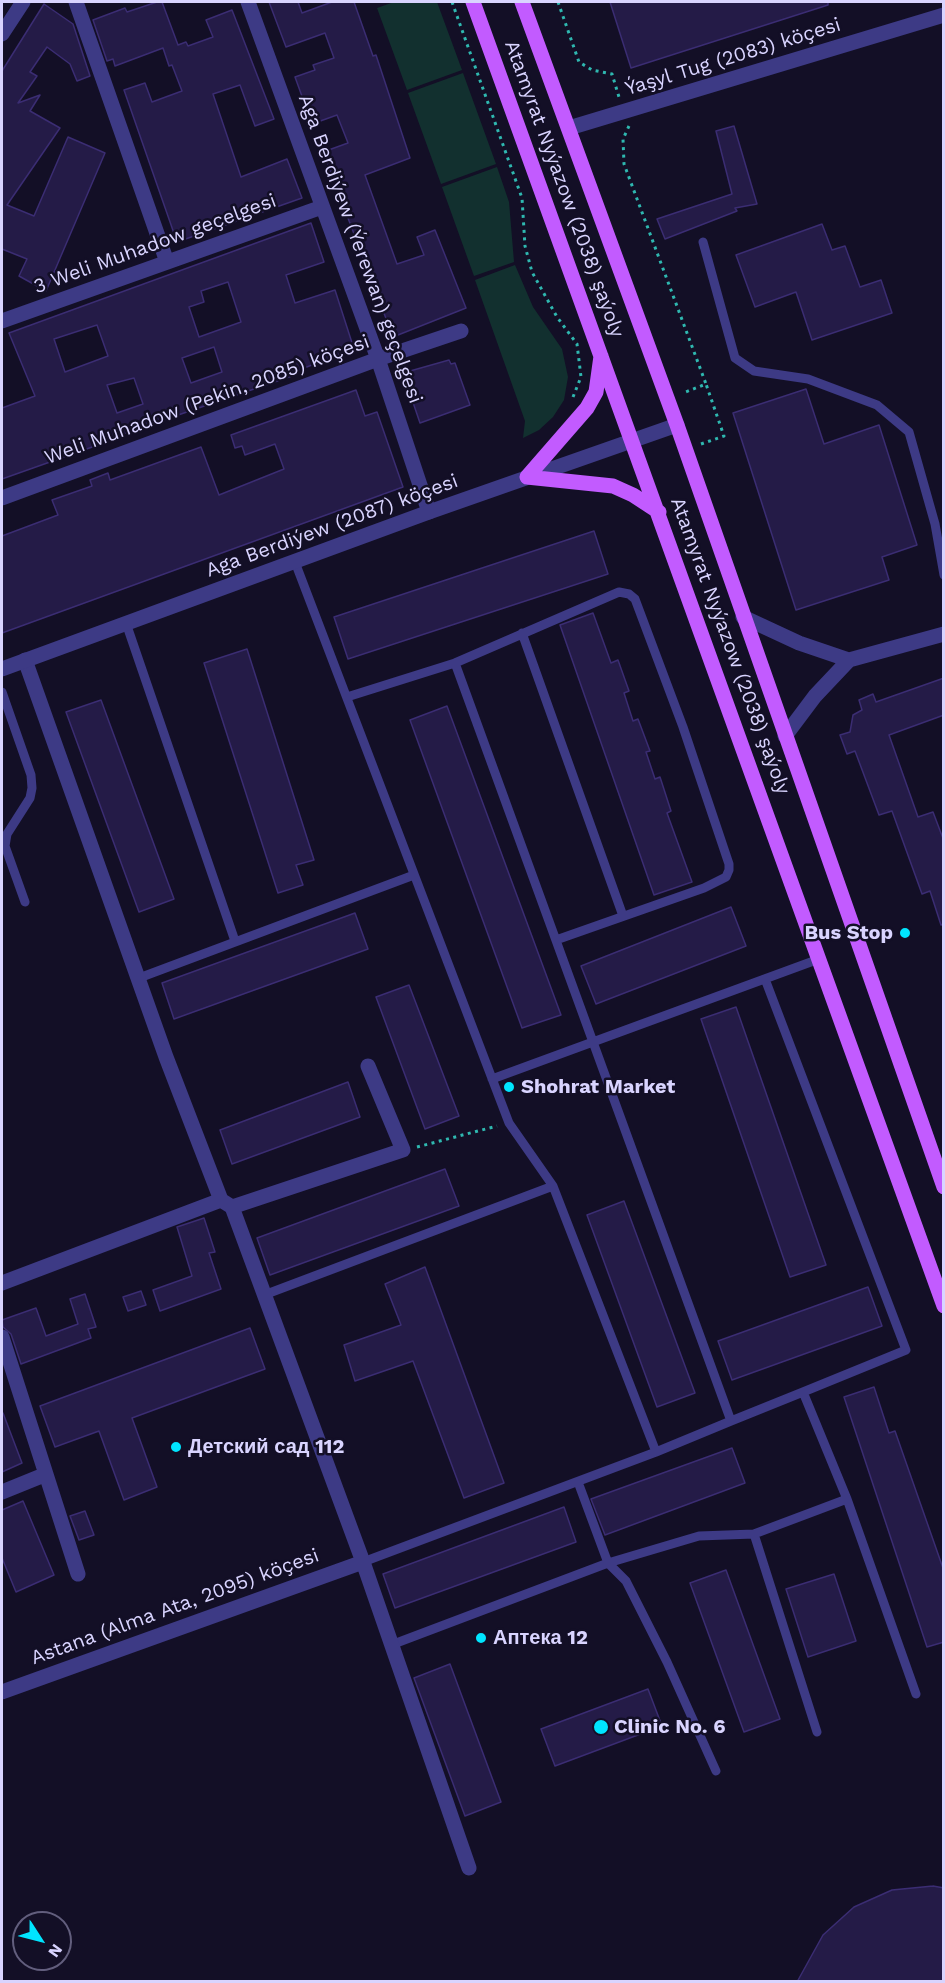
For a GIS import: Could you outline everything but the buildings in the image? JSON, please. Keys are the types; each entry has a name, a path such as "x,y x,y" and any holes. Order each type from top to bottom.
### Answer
{"main road":[{"name":"Atamyrat Nyýazow (2038) şaýoly","path":"473,2 602,353 944,1306"},
{"name":"Atamyrat Nyýazow (2038) şaýoly","path":"522,2 677,425 944,1188"},
{"path":"527,477 587,408 596,392 602,353"},
{"path":"527,477 613,486 633,495 659,512"}],"street":[{"path":"2,34 22,2"},
{"path":"76,2 167,262"},
{"name":"Aga Berdiýew (Ýerewan) geçelgesi","path":"248,2 378,359 429,512"},
{"name":"Ýaşyl Tug (2083) köçesi","path":"569,128 944,15"},
{"name":"3 Weli Muhadow geçelgesi","path":"2,321 322,207"},
{"name":"Weli Muhadow (Pekin, 2085) köçesi","path":"2,498 378,359 461,331"},
{"name":"Aga Berdiýew (2087) köçesi","path":"2,669 429,512 677,425"},
{"path":"743,616 798,643 849,660"},
{"path":"785,736 814,696 849,660 944,634"},
{"path":"25,660 139,978 264,1295 363,1562 469,1868"},
{"path":"2,1283 226,1203 403,1150 368,1066"},
{"path":"2,1337 44,1475 78,1574"},
{"path":"2,1492 44,1475"},
{"name":"Astana (Alma Ata, 2095) köçesi","path":"2,1692 363,1562"}],"lane":[{"path":"703,242 735,358 754,371 808,379 877,405 909,432 935,524 944,575"},
{"path":"295,562 509,1123 553,1186 656,1452"},
{"path":"346,697 455,663 619,592 629,594 640,613 683,728 729,864 729,870 726,877 704,888 556,940"},
{"path":"126,623 235,941"},
{"path":"522,633 623,916"},
{"path":"455,663 731,1421"},
{"path":"2,692 31,775 30,798 7,834 5,846 25,902"},
{"path":"139,978 414,875"},
{"path":"492,1079 819,959"},
{"path":"363,1562 656,1452 906,1350 765,979"},
{"path":"264,1295 553,1186"},
{"path":"803,1392 847,1499 916,1694"},
{"path":"578,1482 608,1563 626,1581 667,1662 716,1771"},
{"path":"391,1645 608,1563 699,1536 754,1534 847,1499"},
{"path":"754,1534 817,1732"}],"path":[{"path":"452,2 522,198 525,246 532,272 557,317 577,344 581,377 573,397 587,408"},
{"path":"558,2 579,62 592,70 612,74 629,129 623,140 624,164 724,436 685,449"},
{"path":"667,399 706,384"},
{"path":"403,1150 509,1123"}],"green space":[{"path":"394,2 437,2 462,70 407,90 377,8"},
{"path":"463,73 496,164 441,184 408,93"},
{"path":"497,167 509,202 514,262 474,276 442,187"},
{"path":"515,265 533,307 562,349 568,377 564,400 553,417 539,430 523,438 525,421 475,280"}],"place":[{"name":"Bus Stop","path":"905,933"},
{"name":"Shohrat Market","path":"509,1087"},
{"name":"Детский сад 112","path":"176,1447"},
{"name":"Аптека 12","path":"481,1638"},
{"name":"Clinic No. 6","path":"601,1727"}]}
